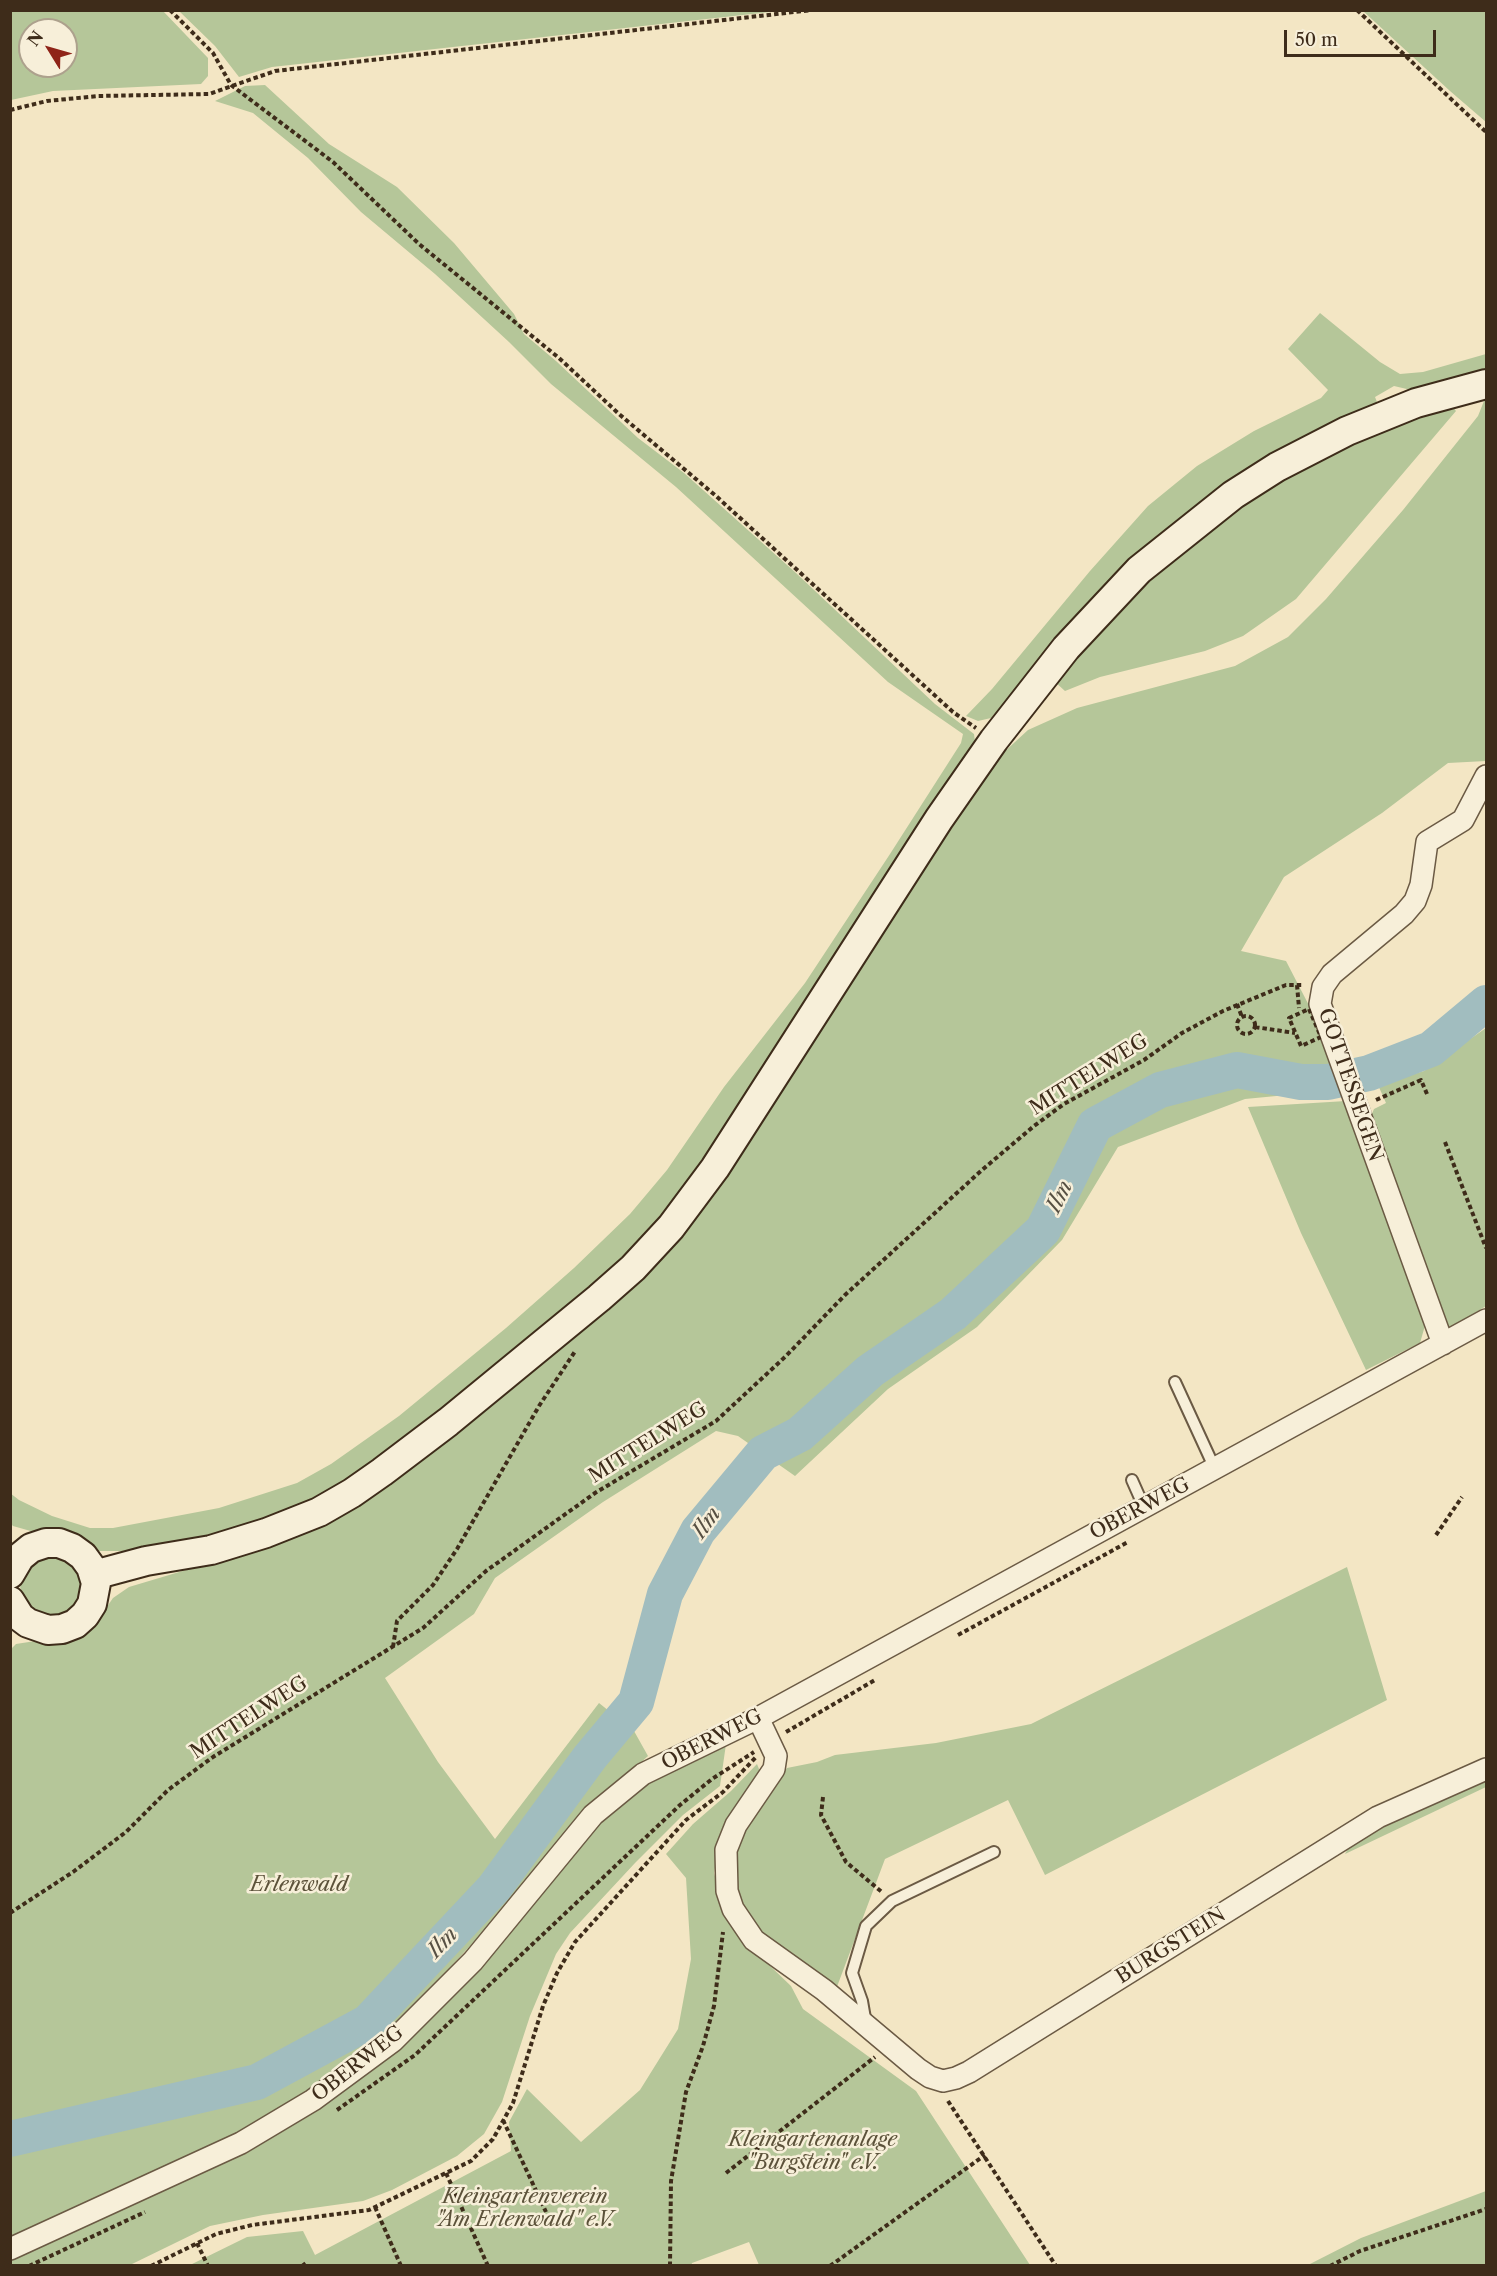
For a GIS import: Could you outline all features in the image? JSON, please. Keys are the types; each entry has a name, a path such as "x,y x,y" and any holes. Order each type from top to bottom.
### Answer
{"main road":[{"path":"94,1575 146,1561 212,1550 266,1533 319,1512 352,1493 448,1422 633,1268 670,1227 715,1168 939,819 994,740 1066,648 1139,570 1233,495 1277,467 1347,431 1416,404 1486,384"},
{"path":"14,1560 38,1545 59,1543 72,1548 83,1556 94,1575 96,1592 85,1615 75,1624 62,1629 48,1630 14,1615"}],"street":[{"name":"GOTTESSEGEN","path":"1443,1344 1320,1004 1323,987 1332,974 1404,914 1415,902 1422,885 1427,842 1463,819 1486,776"},
{"name":"OBERWEG","path":"10,2249 241,2143 313,2100 384,2048 472,1961 593,1815 660,1758 758,1718 1486,1320"},
{"path":"758,1718 771,1741 776,1756 774,1769 736,1825 726,1850 727,1891 733,1909 754,1941 824,1990 918,2069 930,2077 943,2080"},
{"name":"BURGSTEIN","path":"943,2080 956,2078 969,2072 1378,1817 1486,1769"}],"lane":[{"path":"1175,1382 1215,1469"},
{"path":"1132,1480 1144,1507"},
{"path":"866,2024 862,2001 852,1973 866,1926 892,1901 994,1852"}],"path":[{"path":"170,10 213,53 231,85 333,162 418,244 559,358 618,414 716,496 953,712 994,740"},
{"path":"10,110 47,101 98,96 209,94 275,71 812,10"},
{"path":"1357,10 1486,132"},
{"name":"MITTELWEG","path":"10,1913 73,1872 126,1832 168,1790 213,1757 423,1629 486,1571 595,1493 716,1421 785,1357 845,1295 1034,1126 1064,1104 1144,1060 1182,1033 1237,1004 1286,985 1323,987"},
{"path":"1297,985 1300,1012"},
{"path":"1237,1004 1242,1017"},
{"path":"1242,1017 1250,1017 1254,1021 1255,1027 1250,1033 1241,1033 1237,1025 1242,1017"},
{"path":"1255,1027 1295,1033"},
{"path":"1355,1102 1420,1080 1427,1094"},
{"path":"1445,1142 1486,1248"},
{"path":"393,1647 397,1621 433,1585 457,1549 539,1406 577,1348"},
{"path":"1436,1534 1462,1497"},
{"name":"OBERWEG","path":"151,2265 216,2234 252,2225 369,2210 471,2161 493,2139 513,2103 543,2006 556,1973 575,1942 686,1820 723,1792 771,1741"},
{"path":"823,1797 821,1815 846,1862 892,1901"},
{"path":"670,2265 671,2181 686,2092 703,2046 714,2006 723,1928 733,1909"},
{"path":"726,2173 890,2046"},
{"path":"943,2080 943,2093 1056,2265"},
{"path":"503,2120 546,2212"},
{"path":"830,2265 985,2155"},
{"path":"446,2173 488,2265"},
{"path":"375,2207 401,2265"},
{"path":"1330,2265 1360,2251 1486,2209"},
{"path":"197,2243 208,2265"}],"green space":[{"path":"10,11 163,11 208,58 208,76 201,84 53,91 11,100"},
{"path":"179,11 779,11 272,67 239,77 215,46"},
{"path":"1363,11 1486,11 1486,122 1450,91"},
{"path":"265,85 329,144 397,187 454,243 514,314 524,334 638,438 684,473 796,573 935,704 974,734 975,742 737,1113 683,1191 618,1265 373,1464 339,1487 260,1522 190,1544 122,1551 96,1551 57,1531 34,1532 13,1526 11,1524 10,1493 19,1500 52,1516 90,1528 113,1528 219,1508 297,1483 331,1464 399,1416 506,1328 574,1268 630,1214 667,1170 724,1087 805,983 961,743 963,734 888,682 676,487 551,384 435,274 361,212 308,158 253,113 215,101 245,86"},
{"path":"1320,313 1380,362 1400,374 1423,372 1486,354 1486,371 1411,390 1394,386 1375,397 1377,402 1372,409 1316,434 1017,688 991,718 978,721 966,716 992,689 1090,571 1148,506 1197,466 1254,431 1321,398 1328,390 1288,349"},
{"name":"Erlenwald","path":"1486,396 1486,761 1448,763 1382,813 1284,877 1241,951 1286,961 1316,1019 1336,1071 1328,1071 1339,1090 1245,1099 1118,1147 1062,1240 977,1327 888,1389 795,1476 738,1436 716,1431 603,1502 495,1578 474,1614 385,1678 438,1762 495,1839 599,1703 634,1731 648,1756 586,1812 527,1884 388,2035 312,2089 238,2133 11,2243 11,1649 16,1644 42,1640 67,1641 89,1633 113,1598 129,1587 305,1532 657,1261 984,777 1002,754 1028,730 1077,708 1235,666 1288,637 1326,599 1403,510 1478,416"},
{"path":"1451,405 1456,411 1296,599 1243,636 1205,651 1100,677 1065,691 1054,681 1142,584 1239,506 1299,469 1365,437"},
{"path":"1486,1028 1486,1306 1451,1328 1444,1323 1371,1116 1374,1109 1386,1103 1378,1085 1424,1071"},
{"path":"1346,1101 1426,1322 1420,1343 1366,1370 1301,1233 1248,1107"},
{"path":"47,1554 78,1565 85,1597 62,1619 32,1612 21,1595 22,1574 28,1565"},
{"path":"1347,1567 1387,1700 1045,1875 1008,1800 885,1859 835,1992 752,1925 730,1872 737,1836 787,1768 817,1762 835,1755 936,1743 1031,1724"},
{"path":"726,1744 720,1786 683,1815 635,1863 570,1933 556,1954 530,2016 502,2102 484,2134 457,2156 392,2190 363,2201 263,2215 210,2226 130,2265 11,2265 10,2258 296,2121 369,2073 445,2003 584,1840 623,1800 661,1776"},
{"path":"757,1764 761,1774 719,1845 714,1873 725,1912 743,1940 791,1986 803,2009 916,2091 1030,2265 759,2265 749,2242 692,2263 691,2266 188,2266 247,2237 303,2231 315,2255 511,2151 509,2122 527,2089 581,2142 640,2090 678,2029 691,1959 686,1878 666,1854 693,1824 731,1791"},
{"path":"1486,1776 1486,1787 1345,1854 1354,1838"},
{"path":"1486,2191 1486,2265 1308,2265 1361,2238"}],"waterway":[{"name":"Ilm","path":"10,2139 257,2082 368,2022 494,1888 590,1757 636,1702 665,1594 698,1531 763,1453 800,1434 870,1371 953,1314 1043,1230 1095,1125 1160,1090 1237,1070 1301,1082 1328,1082 1369,1073 1431,1049 1486,1003"}],"park label":[{"name":"Kleingartenanlage \"Burgstein\" e.V.","path":"813,2152"},
{"name":"Kleingartenverein \"Am Erlenwald\" e.V.","path":"525,2208"}]}
